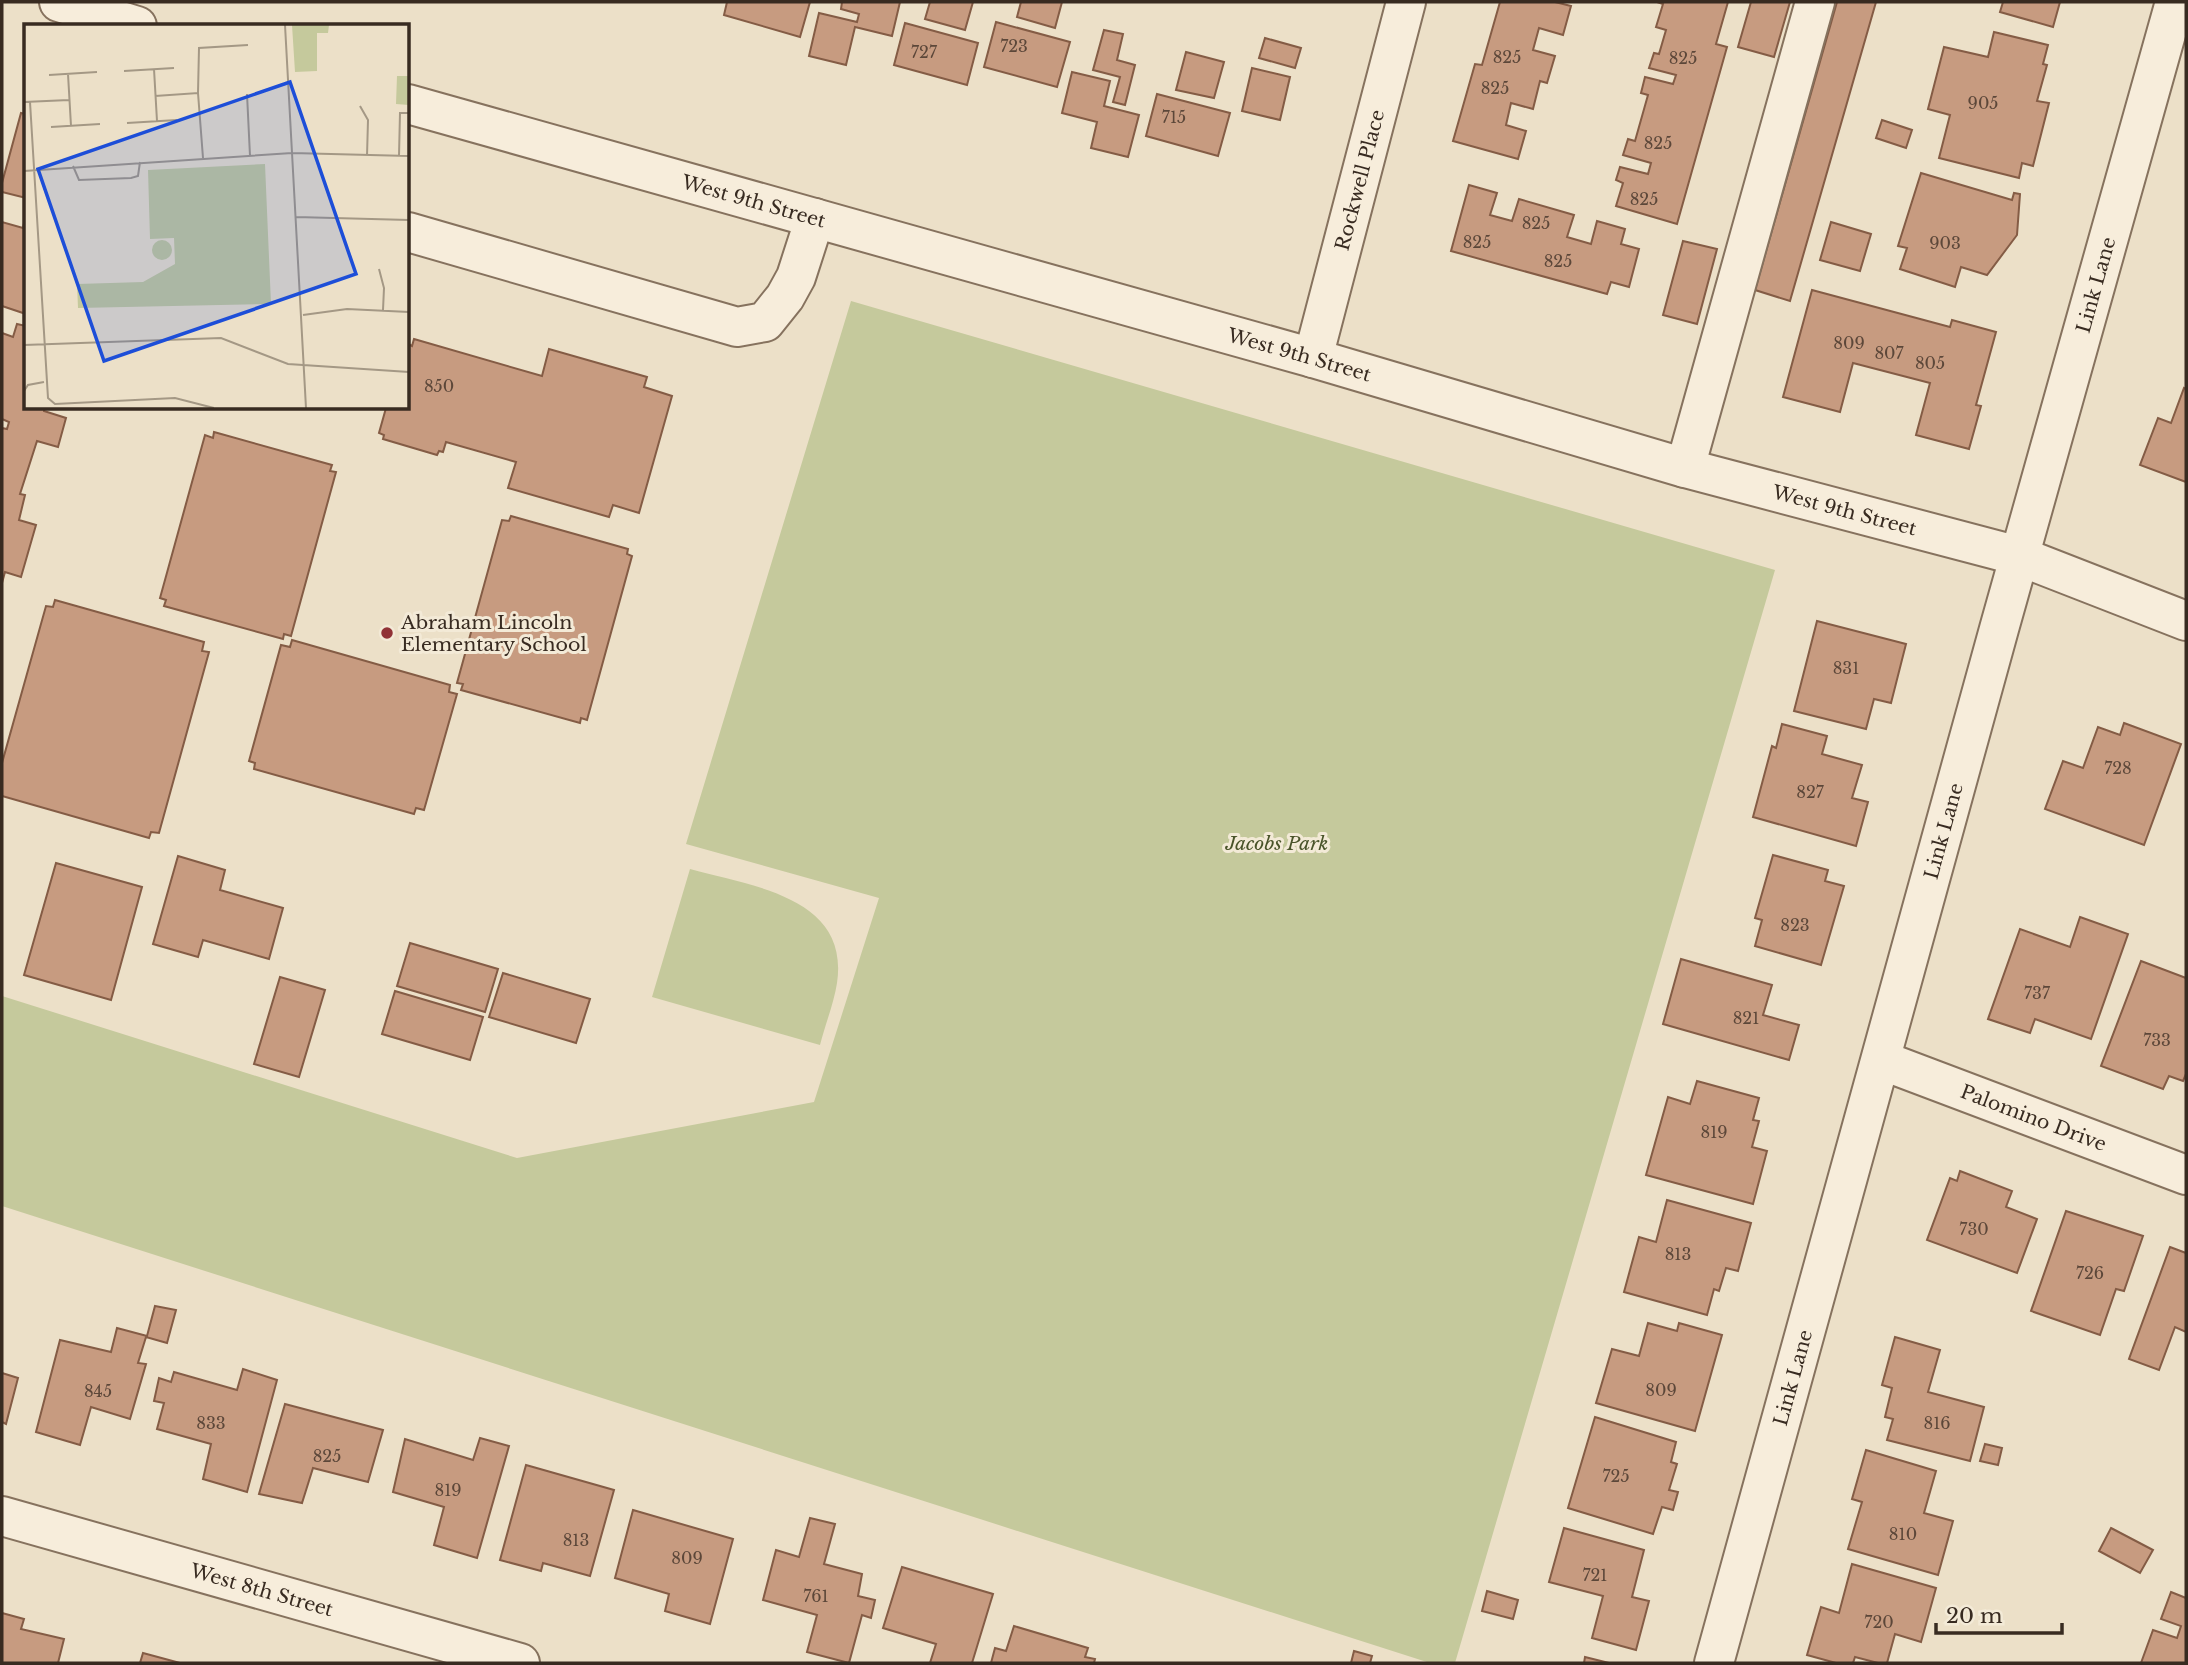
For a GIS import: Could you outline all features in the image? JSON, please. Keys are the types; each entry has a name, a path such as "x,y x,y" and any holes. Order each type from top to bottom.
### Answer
{"street":[{"path":"59,2 130,24"},
{"name":"Rockwell Place","path":"1313,358 1406,2"},
{"path":"1685,468 1815,2"},
{"name":"Link Lane","path":"1714,1663 2019,556 2175,2"},
{"name":"West 9th Street","path":"410,105 1313,358 1685,468 2019,556 2186,621"},
{"path":"410,233 737,327 765,322 785,297 796,277 815,218"},
{"name":"Palomino Drive","path":"1881,1060 2186,1175"},
{"name":"West 8th Street","path":"2,1516 520,1663"}],"green space":[{"name":"Jacobs Park","path":"851,301 1775,570 1455,1663 1430,1663 2,1206 2,996 517,1158 814,1102 879,898 686,844"},
{"path":"690,869 740,882 791,900 812,913 828,931 837,954 837,983 820,1045 652,997"}],"building":[{"path":"727,2 810,2 800,37 724,15"},
{"path":"842,2 900,2 892,36 855,27 846,65 809,56 819,13 857,22 859,14 841,9"},
{"path":"930,2 973,2 965,30 925,19"},
{"path":"1021,2 1062,2 1055,28 1017,17"},
{"path":"1500,2 1555,2 1571,6 1563,35 1539,28 1533,50 1555,56 1547,83 1540,81 1533,109 1511,103 1506,125 1526,131 1518,159 1453,141 1475,64 1482,65"},
{"path":"1657,2 1728,2 1716,44 1727,47 1677,224 1616,206 1623,183 1616,180 1620,167 1648,174 1651,163 1623,155 1628,139 1635,141 1648,95 1641,93 1645,77 1673,84 1676,75 1649,68 1654,53 1659,54 1666,30 1656,27 1663,4"},
{"path":"1751,2 1790,2 1774,57 1738,47"},
{"path":"1837,2 1876,2 1790,301 1755,290"},
{"path":"2003,2 2060,2 2053,27 2000,12"},
{"path":"996,22 1070,42 1057,87 984,67"},
{"path":"905,23 978,43 967,85 894,65"},
{"path":"1104,30 1123,34 1117,60 1135,65 1125,105 1113,102 1120,77 1093,70"},
{"path":"1994,32 2048,45 2043,64 2047,65 2037,101 2049,103 2033,166 2022,163 2019,178 1939,158 1950,115 1928,109 1944,47 1988,57"},
{"path":"1265,38 1301,48 1295,68 1259,58"},
{"path":"1186,52 1224,62 1214,98 1176,90"},
{"path":"1252,68 1290,77 1280,120 1242,111"},
{"path":"1072,72 1110,81 1104,106 1139,115 1128,157 1091,148 1097,122 1062,113"},
{"path":"1157,94 1230,113 1218,156 1146,136"},
{"path":"21,113 24,114 24,198 2,192 2,183"},
{"path":"1882,120 1912,130 1906,148 1876,138"},
{"path":"1921,173 2012,200 2014,193 2020,194 2017,235 1987,275 1961,267 1955,287 1900,269 1907,248 1898,246"},
{"path":"1469,185 1497,193 1490,215 1512,221 1519,199 1574,215 1567,237 1591,244 1597,221 1625,229 1621,244 1639,249 1629,287 1611,282 1607,294 1451,251"},
{"path":"2,222 23,228 24,223 24,313 2,306"},
{"path":"1831,222 1871,234 1860,271 1820,260"},
{"path":"1683,241 1717,249 1697,324 1663,315"},
{"path":"1812,290 1950,327 1952,320 1996,332 1976,405 1981,406 1969,449 1916,435 1930,383 1853,363 1840,412 1783,397"},
{"path":"17,324 24,326 24,410 44,410 66,418 58,447 37,441 20,494 25,495 19,520 36,525 21,577 5,572 2,583 2,428 7,429 9,422 2,419 2,333 13,337"},
{"path":"414,339 542,376 549,349 647,377 644,387 672,396 639,513 613,505 609,517 508,488 516,462 446,442 443,452 439,451 437,455 383,439 384,435 379,433 385,410 410,410 410,345 412,346"},
{"path":"2184,388 2186,482 2140,465 2158,418 2171,423"},
{"path":"214,432 332,465 330,471 336,472 291,636 284,634 283,639 164,606 166,600 160,598 205,435 213,438"},
{"path":"511,516 628,549 627,554 632,556 587,720 581,718 580,723 461,690 463,684 457,683 502,520 509,521"},
{"path":"55,600 204,642 202,651 209,652 159,833 151,832 149,838 2,796 2,763 46,606 53,607"},
{"path":"1817,621 1906,644 1891,703 1874,699 1866,729 1794,711"},
{"path":"292,640 450,685 449,692 457,694 424,810 416,808 414,814 254,769 255,763 249,761 281,645 290,647"},
{"path":"2124,723 2181,744 2144,845 2045,809 2063,761 2083,768 2098,727 2120,735"},
{"path":"1782,724 1827,736 1822,754 1862,765 1852,798 1868,802 1856,846 1753,817 1772,746 1776,748"},
{"path":"1773,855 1828,870 1825,881 1844,886 1821,965 1755,946 1762,920 1755,918"},
{"path":"178,856 225,870 220,890 283,908 269,959 203,940 198,957 153,944"},
{"path":"56,863 142,887 111,1000 24,975"},
{"path":"2080,917 2128,934 2091,1039 2035,1019 2030,1033 1988,1019 2020,929 2070,947"},
{"path":"410,943 498,969 485,1012 397,986"},
{"path":"1681,959 1772,985 1763,1015 1799,1025 1789,1060 1663,1024"},
{"path":"2141,961 2186,978 2186,1074 2183,1081 2169,1076 2163,1089 2101,1066"},
{"path":"503,973 590,999 576,1043 489,1017"},
{"path":"280,977 325,990 299,1077 254,1064"},
{"path":"395,991 483,1017 470,1060 382,1034"},
{"path":"1697,1081 1759,1098 1753,1120 1759,1121 1752,1147 1767,1151 1753,1204 1646,1175 1668,1097 1690,1104"},
{"path":"1960,1171 2012,1191 2006,1207 2037,1219 2017,1273 1927,1240 1950,1178 1957,1181"},
{"path":"1667,1200 1751,1223 1738,1271 1726,1268 1719,1291 1714,1289 1707,1315 1624,1292 1639,1237 1656,1242"},
{"path":"2066,1211 2143,1236 2124,1291 2116,1289 2100,1335 2031,1311"},
{"path":"2170,1247 2186,1253 2186,1332 2175,1327 2159,1370 2129,1359"},
{"path":"155,1306 176,1310 167,1343 146,1337 138,1363 146,1364 130,1419 91,1407 80,1445 36,1432 60,1340 111,1352 117,1328 147,1336"},
{"path":"1648,1323 1677,1331 1679,1323 1722,1335 1695,1431 1596,1403 1612,1349 1639,1356"},
{"path":"1895,1337 1940,1350 1928,1392 1984,1407 1970,1461 1887,1440 1893,1419 1885,1417 1892,1388 1882,1385"},
{"path":"243,1369 277,1380 247,1492 203,1479 211,1444 157,1429 164,1403 154,1401 159,1378 171,1382 174,1372 237,1390"},
{"path":"2,1373 18,1378 6,1424 2,1422"},
{"path":"285,1404 383,1430 368,1482 313,1468 302,1503 259,1494"},
{"path":"1595,1417 1676,1442 1671,1462 1677,1464 1669,1490 1678,1492 1673,1510 1662,1507 1653,1534 1568,1508"},
{"path":"480,1438 509,1446 477,1558 434,1545 444,1507 393,1492 405,1439 473,1460"},
{"path":"1985,1444 2002,1448 1998,1465 1980,1461"},
{"path":"1866,1450 1936,1471 1924,1513 1953,1521 1938,1575 1848,1549 1862,1502 1852,1499"},
{"path":"526,1465 614,1490 590,1576 543,1563 541,1571 500,1560"},
{"path":"633,1510 733,1539 710,1624 665,1611 669,1594 615,1578"},
{"path":"810,1518 835,1524 824,1564 862,1574 858,1596 875,1600 871,1618 862,1615 849,1663 807,1652 817,1615 763,1600 776,1550 799,1557"},
{"path":"1564,1528 1644,1550 1632,1597 1649,1601 1636,1650 1592,1638 1603,1596 1549,1582"},
{"path":"2111,1528 2153,1550 2140,1573 2099,1551"},
{"path":"1852,1564 1936,1588 1921,1642 1895,1634 1887,1663 1855,1657 1853,1663 1836,1663 1807,1655 1821,1607 1839,1613"},
{"path":"902,1567 993,1594 972,1663 930,1663 936,1644 883,1628"},
{"path":"1487,1591 1518,1600 1513,1619 1482,1611"},
{"path":"2171,1592 2186,1598 2186,1663 2141,1663 2153,1630 2177,1638 2181,1626 2161,1619"},
{"path":"2,1613 24,1619 21,1629 64,1639 58,1663 2,1663"},
{"path":"1014,1626 1088,1648 1085,1657 1095,1659 1094,1663 991,1663 995,1648 1006,1651"},
{"path":"1354,1651 1372,1656 1370,1663 1351,1663"},
{"path":"143,1653 180,1663 140,1663"},
{"path":"1585,1657 1609,1663 1584,1663"}],"place":[{"name":"Abraham Lincoln Elementary School","path":"387,633"}]}
